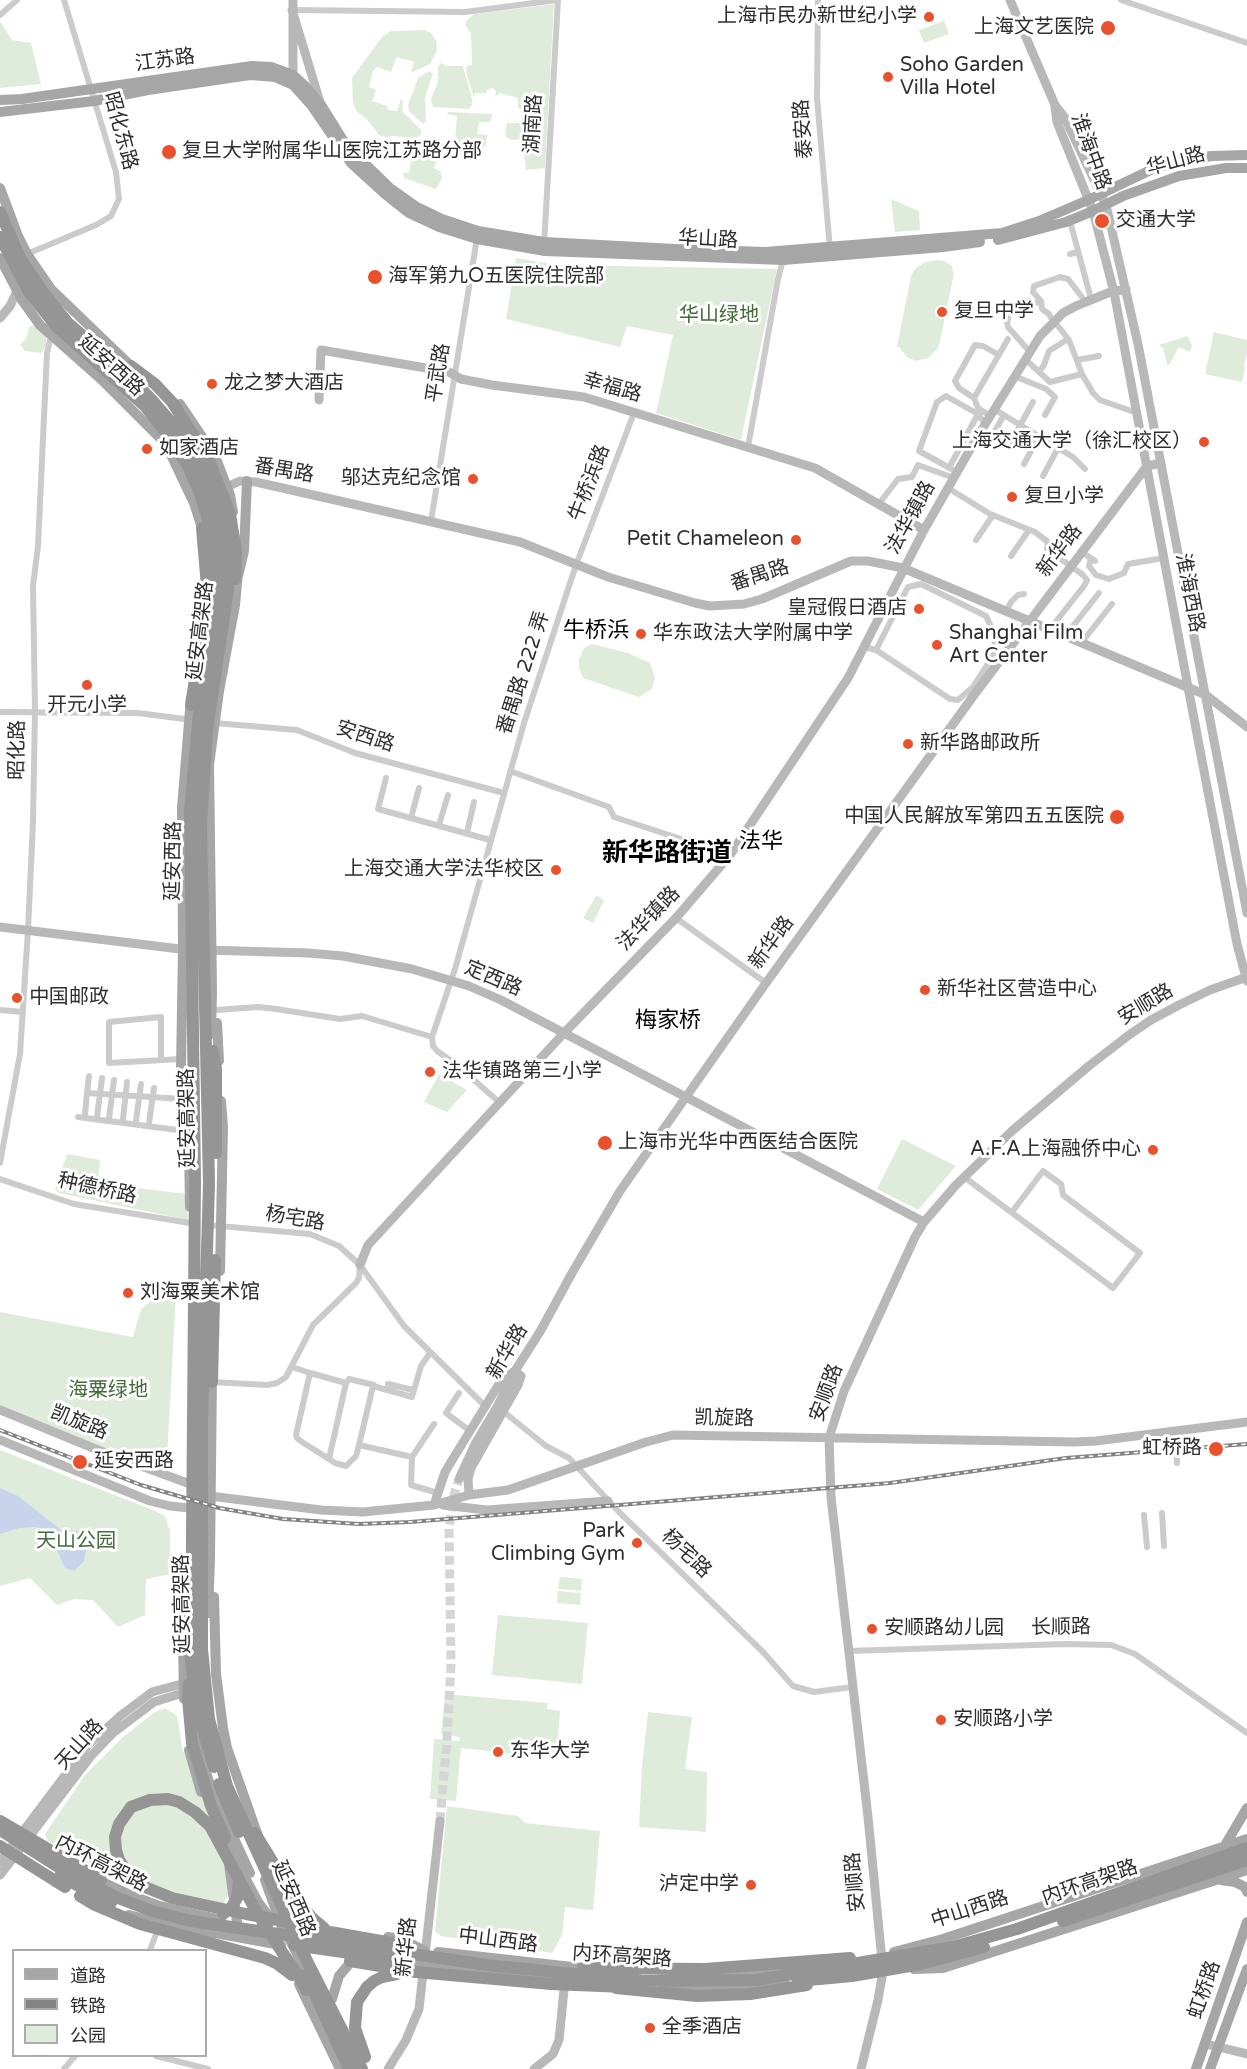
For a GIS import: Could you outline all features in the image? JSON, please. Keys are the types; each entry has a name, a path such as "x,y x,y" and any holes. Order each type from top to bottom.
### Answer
{"highway":[{"name":"延安高架路","path":"0,212 20,258 45,296 68,323 119,367 176,428 196,460 222,525 227,555 228,621 207,730 201,825 211,1013 202,1419 202,1649 209,1719 227,1786 307,1960 367,2067"},
{"name":"延安高架路","path":"0,237 29,292 56,326 145,406 170,438 188,466 200,493 212,533 218,572 214,628 200,702 190,812 195,1180 191,1659 194,1686 205,1737 224,1800 303,1968 326,2023 351,2069"},
{"path":"131,366 172,402 193,431 208,458 230,514 236,550 235,579 228,621"},
{"path":"194,757 191,706 207,587 202,528"},
{"path":"188,1182 185,1096 188,942 192,903"},
{"path":"211,1013 216,1069 212,1382"},
{"path":"191,1659 188,1700 192,1743 211,1806 242,1855 246,1885 263,1913 276,1926 318,1952 378,1968 419,1968 551,1984 645,1988"},
{"path":"326,2023 301,1980 282,1952 261,1919 256,1911 217,1835 195,1812 179,1802 168,1799 150,1800 131,1807 119,1824 115,1837 119,1860 131,1878 140,1885 172,1898 246,1914 255,1916 264,1918 300,1925 330,1932 439,1951 487,1965"},
{"path":"237,1808 271,1857 294,1897 311,1917 330,1932"},
{"path":"0,1823 123,1892 159,1906 258,1930 289,1945 306,1958 320,1974 367,2067"},
{"name":"内环高架路","path":"0,1830 63,1870 118,1898 152,1911 191,1921 487,1965 642,1981 757,1980 953,1947 1017,1929 1247,1848"},
{"name":"内环高架路","path":"0,1840 81,1889 107,1901 149,1917 187,1926 349,1954 499,1973 645,1988 696,1989 754,1986 852,1976 921,1964 992,1945 1247,1860"},
{"path":"4,1854 95,1905 140,1924 250,1953 276,1963 293,1976 310,1997"},
{"path":"201,1916 217,1916 234,1904 239,1890 242,1855"},
{"path":"575,1968 705,1969 795,1963 953,1947"},
{"path":"367,2067 355,2028 354,2019 359,1997 367,1987 382,1977 419,1968"},
{"path":"565,1980 617,1989 697,1996 750,1994 790,1989 852,1976"}],"main road":[{"name":"江苏路","path":"0,100 22,99 252,66 271,67 293,80 321,105"},
{"name":"江苏路","path":"0,112 94,101 148,90 250,75 293,80"},
{"name":"华山路","path":"293,80 351,163 409,213 439,227 544,246 783,260 830,251 1002,233 1039,221 1157,167 1211,156 1247,155"},
{"name":"华山路","path":"321,105 346,145 390,188 417,207 478,235"},
{"name":"华山路","path":"544,246 765,252 943,247 999,240 1070,220 1124,196 1179,176 1226,168 1247,168"},
{"name":"延安西路","path":"0,188 9,216 27,254 51,289 131,366 150,373 180,404 214,456 222,489 233,572 209,776 212,951 208,1130 212,1382 210,1732 237,1808 242,1855 263,1875 285,1930"},
{"name":"延安西路","path":"0,258 22,300 40,325 102,380 166,444 194,503 202,528 203,587 192,720 192,829 187,950 188,1182 193,1413 188,1542 188,1687 185,1727 194,1773 220,1831 258,1902 285,1930"},
{"path":"238,576 242,564 247,481"},
{"name":"延安西路","path":"222,489 230,495 240,544 238,576 228,621"},
{"path":"188,1182 185,1096 181,1059 187,950 182,808 192,720"},
{"path":"182,855 192,829"},
{"name":"延安西路","path":"212,992 211,1013 223,1127 220,1304 212,1382"},
{"path":"193,1413 212,1413"},
{"name":"延安西路","path":"210,1678 227,1748 266,1861"},
{"name":"延安西路","path":"188,1687 204,1766 212,1791 242,1855 294,1947 299,1986 340,2069"},
{"path":"237,1808 241,1787"},
{"name":"延安西路","path":"212,1791 212,1814"},
{"path":"1224,1847 1247,1808"},
{"name":"中山西路","path":"0,1823 22,1838 101,1882 159,1906 285,1930 425,1950 575,1968 658,1975 760,1972 881,1956 1247,1839"},
{"path":"220,1831 227,1855 237,1922"},
{"name":"中山西路","path":"4,1854 87,1899 119,1912 160,1923 419,1968 565,1980 710,1988 790,1983 883,1971 943,1968 1247,1870"},
{"path":"242,1855 266,1861 282,1885 311,1916 322,1923 337,1929 401,1939 425,1950"},
{"path":"1218,1879 1235,1882 1245,1887 1247,1892"},
{"name":"虹桥路","path":"1196,2069 1247,1922"},
{"path":"160,1923 297,1964"},
{"path":"285,1930 294,1947 332,1999 367,2067"},
{"path":"332,1999 339,1976 356,1956"},
{"name":"延安西路","path":"297,1964 351,2069"},
{"name":"虹桥路","path":"1210,2069 1247,1969"}],"street":[{"path":"1,14 17,0"},
{"name":"昭化东路","path":"27,254 96,225 111,216 119,199 116,171 64,0"},
{"path":"293,80 293,5 465,12 558,0"},
{"name":"湖南路","path":"544,246 558,0"},
{"name":"泰安路","path":"818,0 817,98 830,251"},
{"name":"淮海中路","path":"1010,0 1055,105 1065,118 1106,205"},
{"path":"1121,0 1247,43"},
{"name":"华山路","path":"293,5 321,105"},
{"name":"淮海中路","path":"1055,105 1057,122 1093,211"},
{"name":"淮海西路","path":"1106,205 1126,289 1161,463 1247,913"},
{"name":"淮海西路","path":"1093,211 1114,292 1237,944 1247,978"},
{"path":"1070,220 1088,300"},
{"name":"平武路","path":"430,521 478,235"},
{"path":"1070,254 1078,252"},
{"path":"0,318 3,308 18,291 27,254"},
{"path":"748,447 783,260"},
{"path":"1088,300 1068,279 1060,277 1034,286 1033,292 1041,302 1042,309 1049,314 1068,339 1082,374 1093,393 1100,400 1137,413"},
{"name":"法华镇路","path":"212,1382 267,1385 286,1377 313,1325 356,1283 368,1245 564,1033 676,918 730,855 848,678 903,568 948,488 967,444 990,416 1027,355 1063,313 1088,300 1126,289"},
{"path":"1041,302 1009,314 1008,327 1039,372 1050,382 1082,374"},
{"name":"昭化路","path":"0,1163 20,1054 23,1012 33,822 35,711 33,586 38,546 46,353 51,336"},
{"path":"974,398 1008,339"},
{"path":"1039,372 1049,351 1068,339"},
{"path":"990,416 978,408 974,398 958,388 955,381 975,345 983,346 999,355"},
{"name":"幸福路","path":"319,400 321,350 449,372 461,379 492,385 584,397 815,468 924,530"},
{"path":"1077,360 1099,356"},
{"path":"1014,375 1046,389 1055,397 1045,415"},
{"path":"953,473 919,451 937,402 946,396 978,414 1004,415 1073,457 1085,469"},
{"path":"1009,445 1033,402"},
{"name":"牛桥浜路","path":"576,565 634,413"},
{"path":"967,444 978,414"},
{"path":"992,436 1004,415"},
{"path":"1024,464 1039,436"},
{"path":"1043,476 1058,448"},
{"path":"1147,466 1161,463"},
{"path":"878,505 898,479 912,477 918,465 953,473"},
{"name":"新华路","path":"459,1479 466,1461 515,1371 617,1197 686,1096 976,688 1071,567 1089,557 1147,466"},
{"name":"番禺路","path":"194,503 222,489 247,481 333,498 529,544 576,565 631,584 710,606 744,604 762,599 851,561 868,561 903,568 931,584 961,591 1206,695 1247,727"},
{"path":"948,488 993,516 1029,530 1048,542 1047,549 1087,580 1050,628"},
{"path":"975,540 993,516"},
{"path":"1011,556 1029,530"},
{"path":"1089,557 1089,566 1095,575 1109,579 1124,573 1128,564 1164,558"},
{"name":"番禺路 222 弄","path":"432,1037 451,980 510,771 576,565"},
{"path":"864,648 876,650 950,699 958,700 976,688 995,653 995,635 987,618 931,584 921,584 908,587 876,650"},
{"path":"957,601 961,591"},
{"path":"1066,635 1099,593"},
{"path":"1007,610 1018,595 1024,594"},
{"path":"889,596 900,601"},
{"path":"1082,642 1112,604"},
{"path":"987,618 995,605"},
{"path":"0,712 138,713 192,720"},
{"name":"安西路","path":"215,723 297,730 355,753 504,793"},
{"path":"510,771 609,807 614,817 730,855"},
{"path":"386,778 378,809 490,840"},
{"path":"411,818 419,788"},
{"path":"439,825 448,795"},
{"path":"467,833 474,801"},
{"path":"676,918 766,983"},
{"name":"定西路","path":"0,927 187,950 342,956 393,964 451,980 501,1000 924,1222"},
{"name":"安顺路","path":"861,2069 879,2000 883,1971 831,1497 829,1438 844,1391 924,1222 964,1177 1013,1131 1129,1035 1151,1020 1210,990 1247,978"},
{"path":"211,1013 258,1007 340,1019 362,1016 432,1037 433,1046 437,1051 457,1065 500,1103"},
{"path":"0,1010 23,1012"},
{"path":"161,1060 161,1017 109,1020 109,1062 161,1060 181,1059"},
{"path":"89,1076 81,1116 185,1131"},
{"path":"97,1117 102,1078"},
{"path":"109,1119 114,1080"},
{"path":"123,1119 128,1082"},
{"path":"136,1121 141,1084"},
{"path":"149,1123 154,1088"},
{"path":"87,1093 152,1098 185,1096"},
{"path":"964,1177 1113,1288 1140,1253 1063,1195 1061,1184 1043,1172 1012,1212"},
{"name":"种德桥路","path":"0,1179 74,1204 190,1223"},
{"name":"杨宅路","path":"208,1225 310,1234 339,1246 360,1265 392,1311 430,1353 485,1406"},
{"path":"329,1459 346,1383 349,1379 374,1384 373,1386 412,1397 421,1366 430,1353"},
{"path":"292,1367 346,1383"},
{"path":"470,1495 468,1479 471,1468 520,1380 521,1376 515,1371 502,1380 445,1472 434,1505 487,1510 608,1501"},
{"path":"310,1373 296,1435 302,1442 329,1459 346,1466 356,1456 373,1386"},
{"path":"388,1384 413,1390"},
{"path":"459,1393 446,1413 470,1431"},
{"name":"凯旋路","path":"0,1410 190,1484 210,1496 321,1510 363,1512 434,1505 470,1495 508,1490 646,1442 673,1435 1075,1442 1247,1422"},
{"name":"杨宅路","path":"504,1412 546,1446 569,1458 608,1501 763,1652 793,1686 814,1692 852,1687"},
{"path":"434,1424 412,1457 411,1485 438,1493"},
{"name":"凯旋路","path":"1161,1437 1176,1432 1247,1427"},
{"path":"1176,1432 1177,1463"},
{"path":"0,1440 150,1501 189,1508 210,1496"},
{"path":"359,1445 412,1457"},
{"path":"1162,1513 1164,1546"},
{"path":"1144,1515 1147,1547"},
{"name":"长顺路","path":"848,1652 1111,1644 1135,1654 1247,1733"},
{"name":"天山路","path":"4,1854 22,1838 90,1756 113,1733 154,1702 210,1678"},
{"name":"新华路","path":"388,2069 406,2040 419,2009 419,1968 425,1950 440,1821"},
{"path":"0,1875 4,1854"},
{"path":"150,1949 160,1923"},
{"path":"534,2069 553,2054 560,2040 565,1980"},
{"path":"1206,2044 1247,2054"},
{"path":"64,2069 73,2057"},
{"path":"163,2057 208,2069"}],"green space":[{"path":"554,4 545,168 526,170 524,153 527,145 538,145 541,133 537,127 542,118 539,107 525,113 518,107 518,98 500,93 495,97 496,91 492,88 486,93 475,93 474,98 466,72 467,66 472,65 471,34 465,25 474,14"},
{"path":"0,21 12,40 31,43 41,84 0,88"},
{"path":"944,21 949,34 924,43 919,30"},
{"path":"425,30 431,33 436,40 437,50 430,64 411,72 414,62 397,57 391,72 377,67 373,71 369,87 376,90 372,101 387,106 388,110 397,111 401,99 403,100 402,111 422,131 420,136 415,139 379,135 366,118 357,112 353,103 352,78 382,37 391,31"},
{"path":"441,63 446,66 463,66 472,99 469,109 433,107 431,99 438,82 438,66"},
{"path":"429,71 433,74 425,97 426,120 424,123 409,111 408,105 418,78"},
{"path":"449,112 493,114 490,122 479,122 477,134 487,135 486,146 480,148 480,152 475,154 459,148 454,153 457,116 446,114"},
{"path":"507,123 526,123 529,127 522,139 512,140 507,138 505,132"},
{"path":"415,152 432,154 438,158 434,168 441,172 442,179 436,189 404,178 403,174 409,173"},
{"path":"891,199 919,211 920,230 895,232"},
{"name":"华山绿地","path":"516,258 558,265 777,269 741,440 656,413 673,335 627,326 620,347 506,319"},
{"path":"938,260 951,265 954,274 940,341 938,348 928,358 916,361 907,357 897,347 911,276 914,270 925,262"},
{"path":"34,325 46,335 46,345 42,353 25,351 20,345 26,338 30,326"},
{"path":"1214,332 1247,340 1242,382 1205,374"},
{"path":"1187,336 1192,345 1190,352 1179,347 1167,365 1163,348 1159,345"},
{"path":"592,644 628,653 650,663 655,677 652,689 639,697 583,678 579,668 579,659 584,648"},
{"path":"596,896 604,901 593,923 583,918"},
{"path":"439,1074 467,1090 447,1112 424,1102"},
{"path":"902,1139 956,1166 918,1210 877,1189"},
{"path":"67,1154 100,1160 98,1183 186,1194 188,1220 59,1193 55,1190"},
{"name":"海粟绿地","path":"176,1293 167,1458 99,1449 0,1409 0,1312 133,1337 141,1309 160,1294"},
{"name":"天山公园","path":"0,1450 165,1516 170,1531 170,1574 146,1579 145,1615 118,1627 93,1600 74,1599 57,1605 30,1578 0,1586"},
{"path":"560,1577 582,1579 581,1591 558,1589"},
{"path":"558,1591 581,1593 580,1605 557,1603"},
{"path":"498,1615 588,1623 582,1684 492,1675"},
{"path":"445,1694 548,1703 547,1709 560,1711 557,1754 527,1751 526,1755 461,1748 456,1801 430,1799 434,1739 459,1741 460,1737 441,1734"},
{"path":"165,1708 177,1716 183,1751 218,1815 234,1881 224,1904 134,1885 77,1858 47,1840 45,1834 85,1775 122,1738 155,1712"},
{"path":"648,1712 692,1717 685,1769 707,1772 706,1832 639,1827"},
{"path":"447,1806 518,1816 525,1823 600,1831 593,1910 565,1907 562,1935 552,1953 441,1936 435,1931"}],"water":[{"path":"0,1488 18,1496 61,1530 79,1531 85,1535 87,1544 84,1561 74,1571 65,1568 53,1541 40,1528 19,1528 0,1534"}],"tunnel":[{"path":"440,1821 451,1664 449,1527 459,1479"}],"railway":[{"path":"0,1430 141,1485 219,1508 283,1519 359,1524 410,1522 890,1483 1066,1458 1247,1444"}],"place":[{"name":"上海市民办新世纪小学","path":"929,17"},
{"name":"上海文艺医院","path":"1108,28"},
{"name":"Soho Garden Villa Hotel","path":"888,77"},
{"name":"复旦大学附属华山医院江苏路分部","path":"169,152"},
{"name":"交通大学","path":"1102,221"},
{"name":"海军第九O五医院住院部","path":"375,277"},
{"name":"复旦中学","path":"942,312"},
{"name":"龙之梦大酒店","path":"212,384"},
{"name":"上海交通大学（徐汇校区）","path":"1204,442"},
{"name":"如家酒店","path":"147,449"},
{"name":"邬达克纪念馆","path":"473,479"},
{"name":"复旦小学","path":"1012,497"},
{"name":"Petit Chameleon","path":"796,540"},
{"name":"皇冠假日酒店","path":"919,609"},
{"name":"华东政法大学附属中学","path":"641,634"},
{"name":"Shanghai Film Art Center","path":"937,645"},
{"name":"开元小学","path":"87,685"},
{"name":"新华路邮政所","path":"908,744"},
{"name":"中国人民解放军第四五五医院","path":"1117,817"},
{"name":"上海交通大学法华校区","path":"556,870"},
{"name":"新华社区营造中心","path":"925,990"},
{"name":"中国邮政","path":"17,998"},
{"name":"法华镇路第三小学","path":"430,1072"},
{"name":"上海市光华中西医结合医院","path":"605,1143"},
{"name":"A.F.A上海融侨中心","path":"1153,1150"},
{"name":"刘海粟美术馆","path":"128,1293"},
{"name":"虹桥路","path":"1216,1449"},
{"name":"延安西路","path":"80,1462"},
{"name":"Park Climbing Gym","path":"637,1543"},
{"name":"安顺路幼儿园","path":"872,1629"},
{"name":"安顺路小学","path":"941,1720"},
{"name":"东华大学","path":"498,1752"},
{"name":"泸定中学","path":"751,1885"},
{"name":"全季酒店","path":"650,2028"}],"district":[{"name":"牛桥浜","path":"596,631"},
{"name":"法华","path":"761,842"},
{"name":"新华路街道","path":"667,854"},
{"name":"梅家桥","path":"668,1021"}]}
